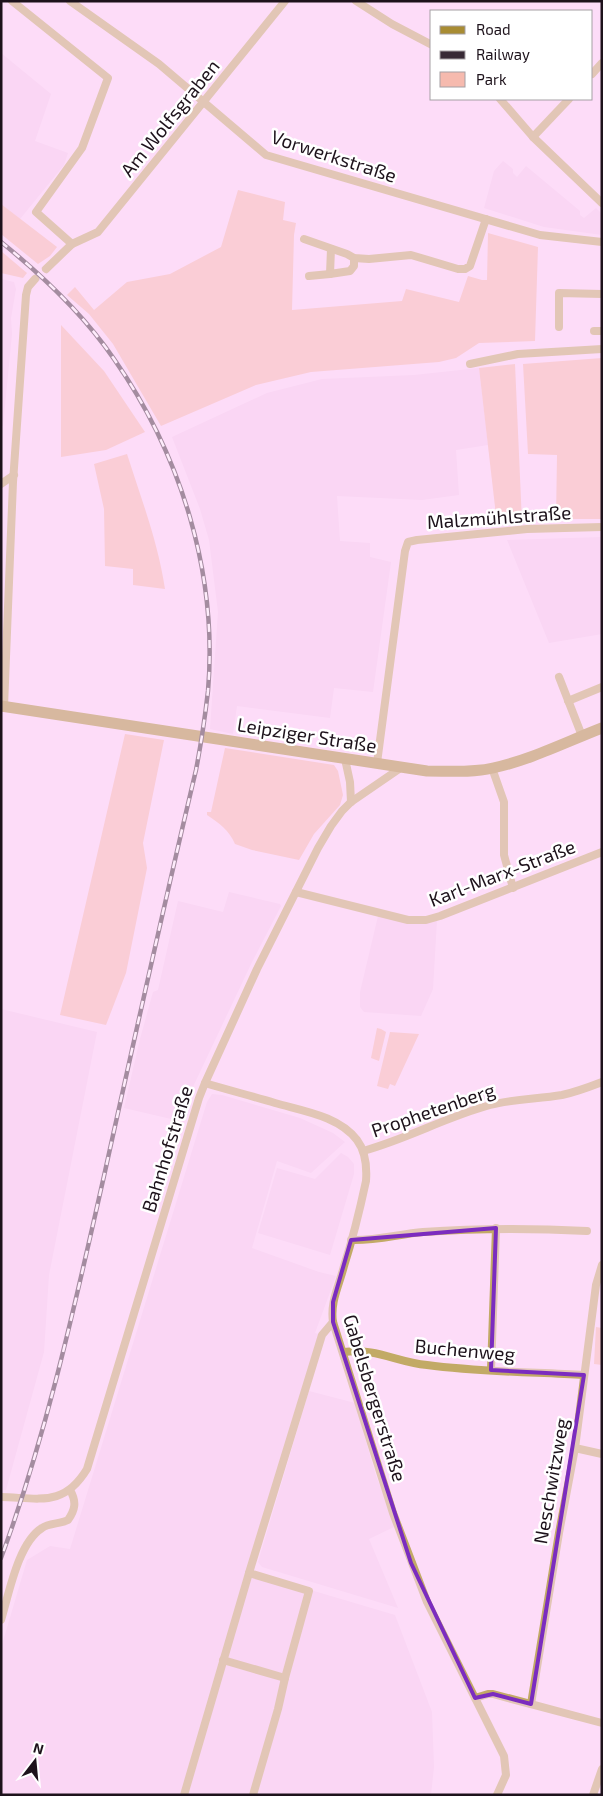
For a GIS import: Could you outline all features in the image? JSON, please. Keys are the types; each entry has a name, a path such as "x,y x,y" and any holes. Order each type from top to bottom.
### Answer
{"main road":[{"name":"Leipziger Straße","path":"2,710 427,771 455,772 492,768 602,728"}],"street":[{"path":"12,1 108,78 82,148 36,212 72,244"},
{"name":"Vorwerkstraße","path":"70,1 159,64 266,155 540,235 602,242"},
{"name":"Am Wolfsgraben","path":"46,269 72,244 98,232 285,1"},
{"path":"356,1 430,45"},
{"path":"593,73 602,63"},
{"path":"501,100 533,137 602,203"},
{"path":"533,137 568,100"},
{"path":"304,239 354,258 369,259 411,256 465,270 470,266 486,219"},
{"path":"330,274 331,248"},
{"path":"309,276 350,271 354,266 354,258"},
{"path":"2,710 14,474 26,295 28,287 36,279"},
{"path":"559,327 559,293 602,294"},
{"path":"470,364 518,354 602,349"},
{"path":"1,484 14,474"},
{"name":"Malzmühlstraße","path":"377,764 405,551 408,542 527,529 602,527"},
{"path":"559,677 582,736"},
{"path":"568,701 602,687"},
{"path":"345,759 350,782 351,802"},
{"name":"Bahnhofstraße","path":"70,1490 77,1484 87,1469 199,1098 257,969 331,826 351,802 402,767"},
{"path":"492,768 504,802 504,855 513,888"},
{"name":"Karl-Marx-Straße","path":"296,892 393,917 426,920 513,888 602,852"},
{"name":"Prophetenberg","path":"363,1150 382,1146 487,1106 506,1101 561,1095 602,1082"},
{"path":"205,1083 307,1112 334,1122 352,1135 363,1150"},
{"name":"Gabelsbergerstraße","path":"363,1150 367,1168 366,1181 351,1240 332,1302 333,1322 344,1352 377,1464 411,1564 427,1602 501,1749 506,1775 497,1795"},
{"path":"491,1370 496,1228"},
{"path":"351,1240 363,1241 421,1232 496,1228 587,1231"},
{"name":"Neschwitzweg","path":"531,1704 575,1448 596,1286 602,1264"},
{"path":"184,1795 322,1335 333,1322"},
{"name":"Buchenweg","path":"344,1352 371,1351 419,1364 584,1375"},
{"path":"575,1448 602,1454"},
{"path":"1,1496 37,1498 58,1496 70,1490 74,1497 75,1506 68,1520 44,1526 28,1542 18,1562 1,1620"},
{"path":"250,1572 309,1591 253,1795"},
{"path":"223,1660 285,1678"},
{"path":"475,1698 493,1694 602,1723"},
{"path":"593,1795 602,1769"}],"highlighted area":[{"path":"496,1228 491,1370 584,1375 531,1704 493,1694 475,1698 411,1563 333,1322 333,1302 351,1240"}],"shaded area":[{"path":"1,53 51,94 35,141 68,153 64,165 20,219 1,204"},
{"path":"503,161 513,169 513,173 517,177 526,166 580,211 580,215 584,218 596,208 602,214 602,235 544,227 484,208 494,171"},
{"path":"1,279 14,282 16,289 11,318 12,334 3,426 1,426"},
{"path":"479,368 488,445 456,450 459,495 422,500 337,496 340,541 370,543 370,557 391,562 373,692 334,688 330,718 237,706 233,734 210,729 218,612 209,540 200,509 172,437 267,393 322,379 414,375"},
{"path":"602,537 602,634 549,643 507,540"},
{"path":"229,892 280,904 281,906 252,962 191,1091 184,1122 124,1108 153,992 158,990 178,901 223,912"},
{"path":"378,916 437,920 433,989 421,1016 364,1012 360,1007 360,992"},
{"path":"1,1009 97,1032 49,1275 44,1352 6,1490 1,1490"},
{"path":"212,1094 222,1095 300,1118 333,1133 345,1142 311,1173 277,1161 252,1248 319,1272 336,1276 315,1333 322,1335 250,1572 395,1615 432,1712 434,1767 431,1795 1,1795 1,1648 27,1560 50,1546 70,1549 207,1102"},
{"path":"341,1153 354,1164 354,1174 330,1255 258,1233 277,1168 315,1179"},
{"path":"309,1391 355,1403 376,1476 396,1526 369,1539 398,1608 262,1567 258,1562"}],"green space":[{"path":"238,190 285,202 283,220 296,223 292,310 402,301 406,289 459,302 468,276 487,280 488,233 538,247 535,341 479,343 456,358 439,362 311,372 256,385 161,426 113,344 89,314 67,295 75,287 94,310 127,282 170,274 221,247"},
{"path":"1,204 57,247 50,256 38,264 1,234"},
{"path":"1,251 27,273 23,278 1,273"},
{"path":"61,325 104,371 145,432 106,450 61,457"},
{"path":"602,358 602,519 556,519 557,455 528,454 523,364"},
{"path":"515,364 522,522 497,524 479,368"},
{"path":"127,454 154,537 165,589 133,585 133,569 105,566 104,509 94,464"},
{"path":"125,734 164,740 143,843 147,868 126,973 106,1025 60,1015"},
{"path":"225,748 334,765 338,771 343,795 340,805 314,834 299,860 252,850 235,844 227,831 207,815 207,812 211,812"},
{"path":"377,1028 386,1032 379,1061 371,1058"},
{"path":"390,1032 419,1034 395,1086 390,1084 388,1089 377,1086"},
{"path":"596,1327 602,1328 602,1365 594,1364"}],"tunnel":[{"path":"35,279 46,269"}],"railway":[{"path":"1,242 47,282 90,327 138,396 176,475 190,517 207,603 210,647 208,691 196,770 82,1272 46,1416 1,1558"}]}
